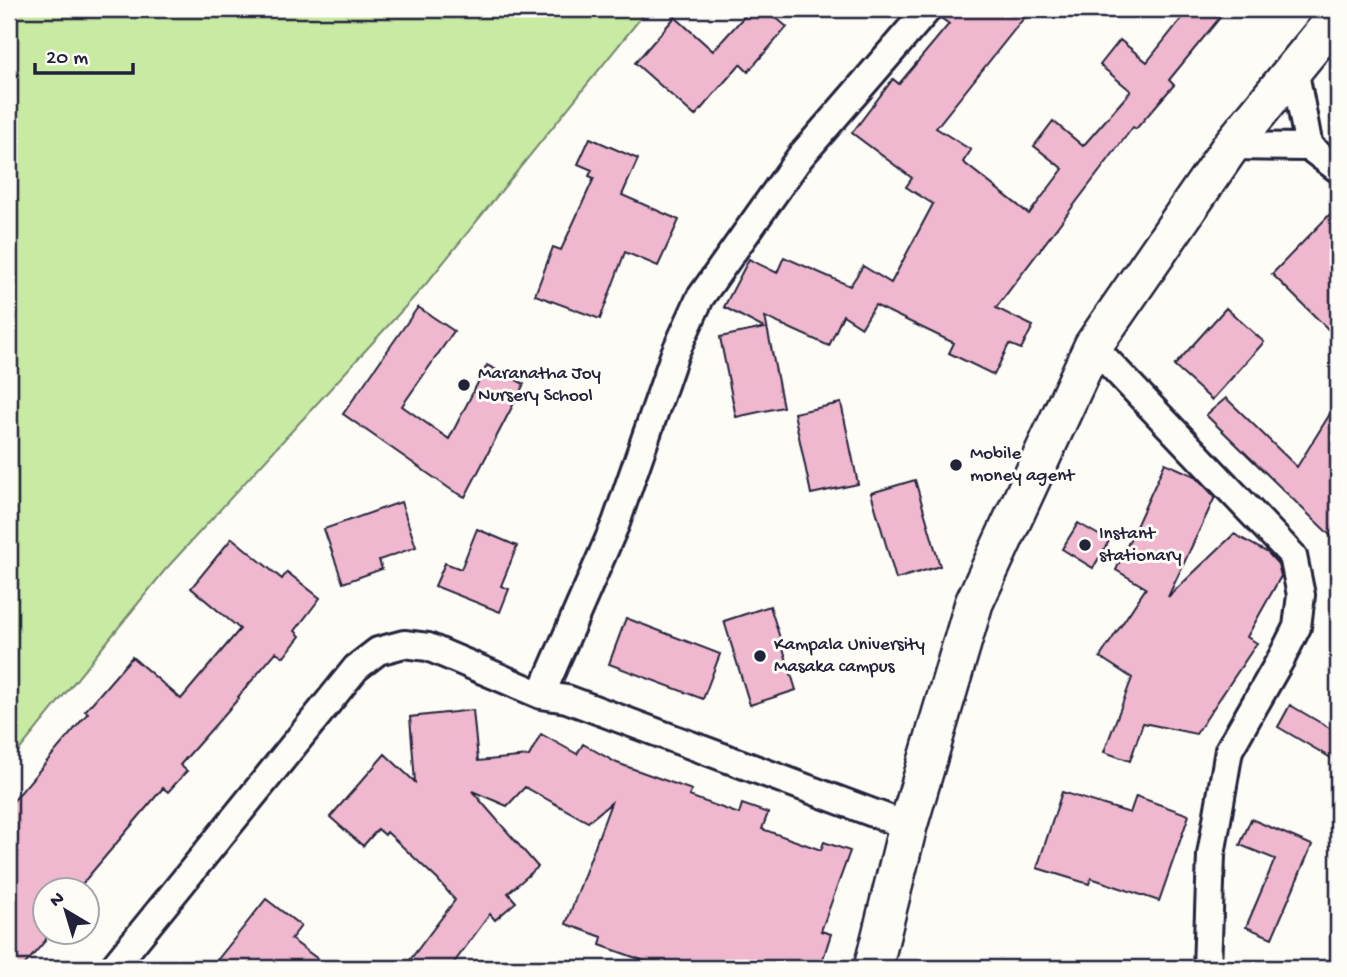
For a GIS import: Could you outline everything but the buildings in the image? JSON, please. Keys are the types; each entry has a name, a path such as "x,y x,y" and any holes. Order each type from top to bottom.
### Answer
{"street":[{"path":"541,695 616,523 675,353 700,298 800,157 928,9"},
{"path":"873,968 908,826 974,603 1093,346 1231,146 1338,15"},
{"path":"1294,68 1309,147"},
{"path":"1231,146 1309,147 1338,169"},
{"path":"1093,346 1293,556 1301,595 1297,627 1229,750 1211,855 1208,968"},
{"path":"113,968 356,668 378,651 404,644 428,647 541,695 567,699 908,826"}],"green space":[{"path":"9,9 648,9 426,284 165,570 9,763"}],"place":[{"name":"Maranatha Joy Nursery School","path":"464,385"},
{"name":"Mobile money agent","path":"956,465"},
{"name":"Instant stationary","path":"1085,545"},
{"name":"Kampala University Masaka campus","path":"760,656"}]}
